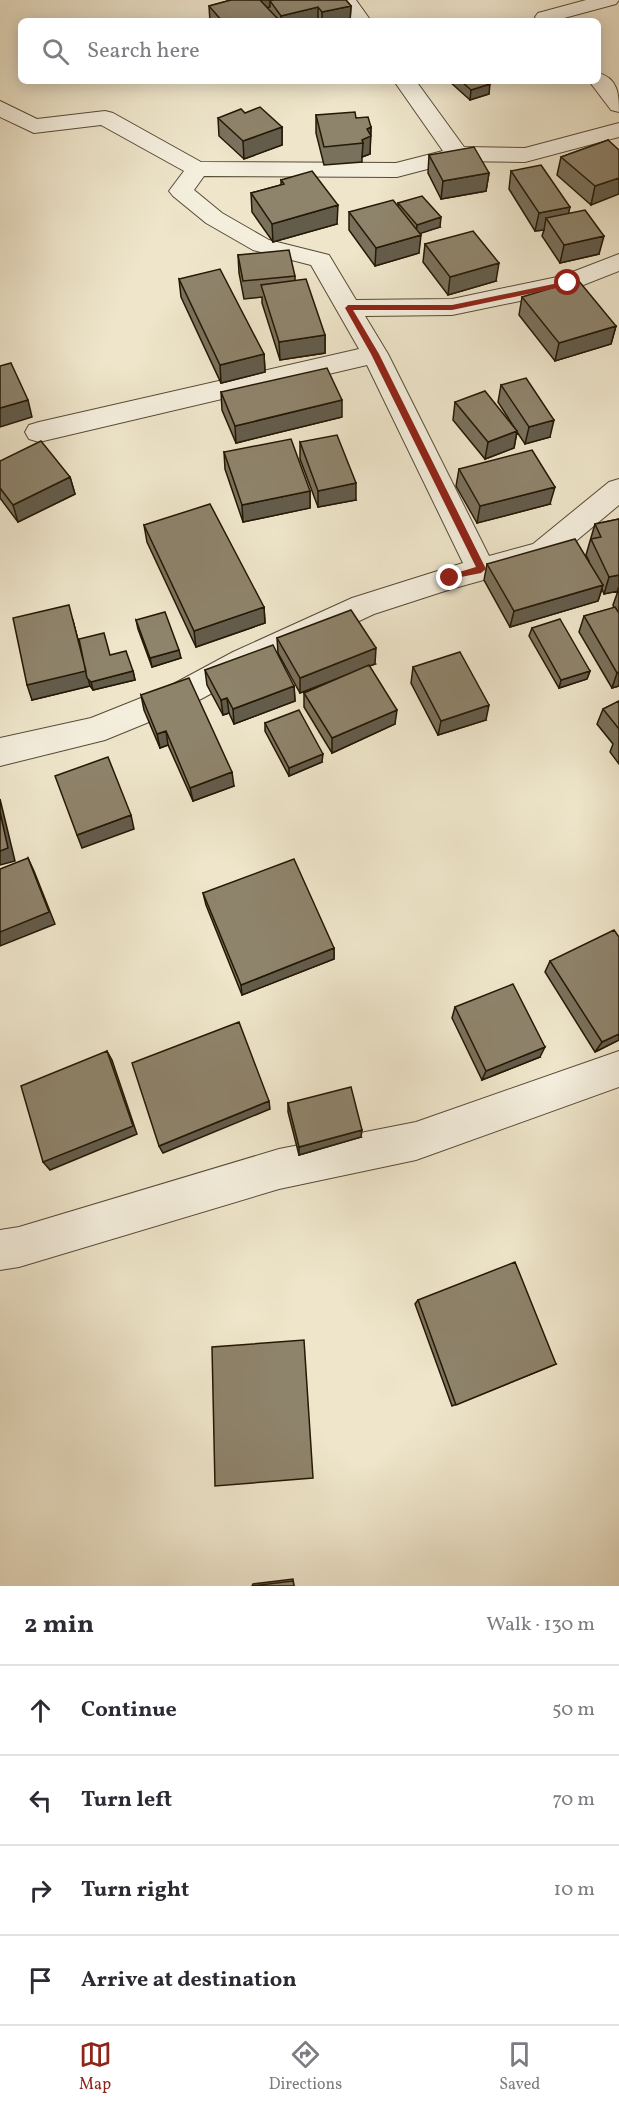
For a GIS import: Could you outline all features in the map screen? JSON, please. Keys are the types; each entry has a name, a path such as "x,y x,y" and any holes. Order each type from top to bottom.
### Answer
{"street":[{"path":"346,0 359,18"},
{"path":"543,14 609,0"},
{"path":"601,83 619,105"},
{"path":"407,84 457,154"},
{"path":"0,108 34,126 105,117 196,170 397,170 457,154 525,155 619,130"},
{"path":"196,170 181,191 214,218 261,245 320,260 375,354 481,569"},
{"path":"348,308 452,308 568,283 619,262"},
{"path":"39,432 375,354"},
{"path":"0,752 94,731 177,697 244,662 363,606 481,569 542,553 619,489"},
{"path":"0,1250 19,1247 279,1169 416,1141 619,1069"}],"building":[{"path":"231,0 260,0 277,18 219,18 209,6"},
{"path":"346,0 351,6 322,12 318,7 281,16 270,1"},
{"path":"464,84 490,84 471,90"},
{"path":"260,107 282,127 243,141 218,118 241,109 245,113"},
{"path":"355,112 356,118 368,117 371,127 367,129 371,136 362,140 363,143 324,147 316,115"},
{"path":"608,140 619,150 619,178 595,186 561,157"},
{"path":"474,147 489,173 443,181 429,155"},
{"path":"541,165 570,207 539,213 511,171"},
{"path":"312,171 338,205 272,224 251,193 284,184 281,180"},
{"path":"422,196 441,217 417,225 398,203"},
{"path":"393,200 421,235 376,248 349,212"},
{"path":"585,210 604,236 564,245 546,218"},
{"path":"473,231 499,263 450,277 425,244"},
{"path":"289,250 295,276 243,281 238,255"},
{"path":"220,269 264,354 220,365 179,279"},
{"path":"306,279 325,335 279,342 261,285"},
{"path":"578,280 616,326 559,343 522,297"},
{"path":"11,363 28,400 0,408 0,366"},
{"path":"327,368 342,400 235,426 221,392"},
{"path":"526,378 554,420 529,427 501,385"},
{"path":"485,391 517,431 488,442 455,402"},
{"path":"337,435 356,483 318,491 300,442"},
{"path":"291,439 310,491 242,505 224,452"},
{"path":"41,441 70,477 13,505 0,488 0,461"},
{"path":"532,450 555,487 480,506 459,469"},
{"path":"210,504 264,607 194,631 144,525"},
{"path":"619,519 619,575 609,577 591,539 601,537 595,524"},
{"path":"575,539 603,585 514,611 487,564"},
{"path":"69,605 86,671 27,685 13,618"},
{"path":"615,607 619,613 619,672 617,673 584,616"},
{"path":"351,610 376,648 300,678 277,638"},
{"path":"165,612 179,650 150,658 136,620"},
{"path":"560,619 590,671 561,680 532,628"},
{"path":"104,633 110,655 126,651 133,671 91,682 87,678 79,639"},
{"path":"273,645 294,686 233,709 227,698 221,700 205,670"},
{"path":"460,652 489,705 441,721 413,667"},
{"path":"369,665 397,710 332,738 304,693"},
{"path":"189,678 232,772 190,788 166,731 157,734 141,695"},
{"path":"619,701 619,729 603,709"},
{"path":"299,710 323,754 289,768 265,723"},
{"path":"108,757 131,815 77,835 55,776"},
{"path":"0,812 8,848 0,851"},
{"path":"28,858 49,912 0,932 0,869"},
{"path":"294,859 334,948 241,985 203,893"},
{"path":"614,930 619,937 619,1034 602,1042 550,961"},
{"path":"513,984 545,1047 486,1071 455,1007"},
{"path":"239,1022 269,1101 159,1146 132,1063"},
{"path":"107,1051 133,1126 43,1162 21,1086"},
{"path":"351,1087 362,1130 299,1147 288,1103"},
{"path":"515,1262 556,1364 456,1405 418,1300"},
{"path":"304,1340 313,1478 215,1486 212,1347"},
{"path":"293,1581 294,1586 252,1586"}],"route":[{"path":"450,578 481,569 375,354 348,308 452,308 568,283"}]}
